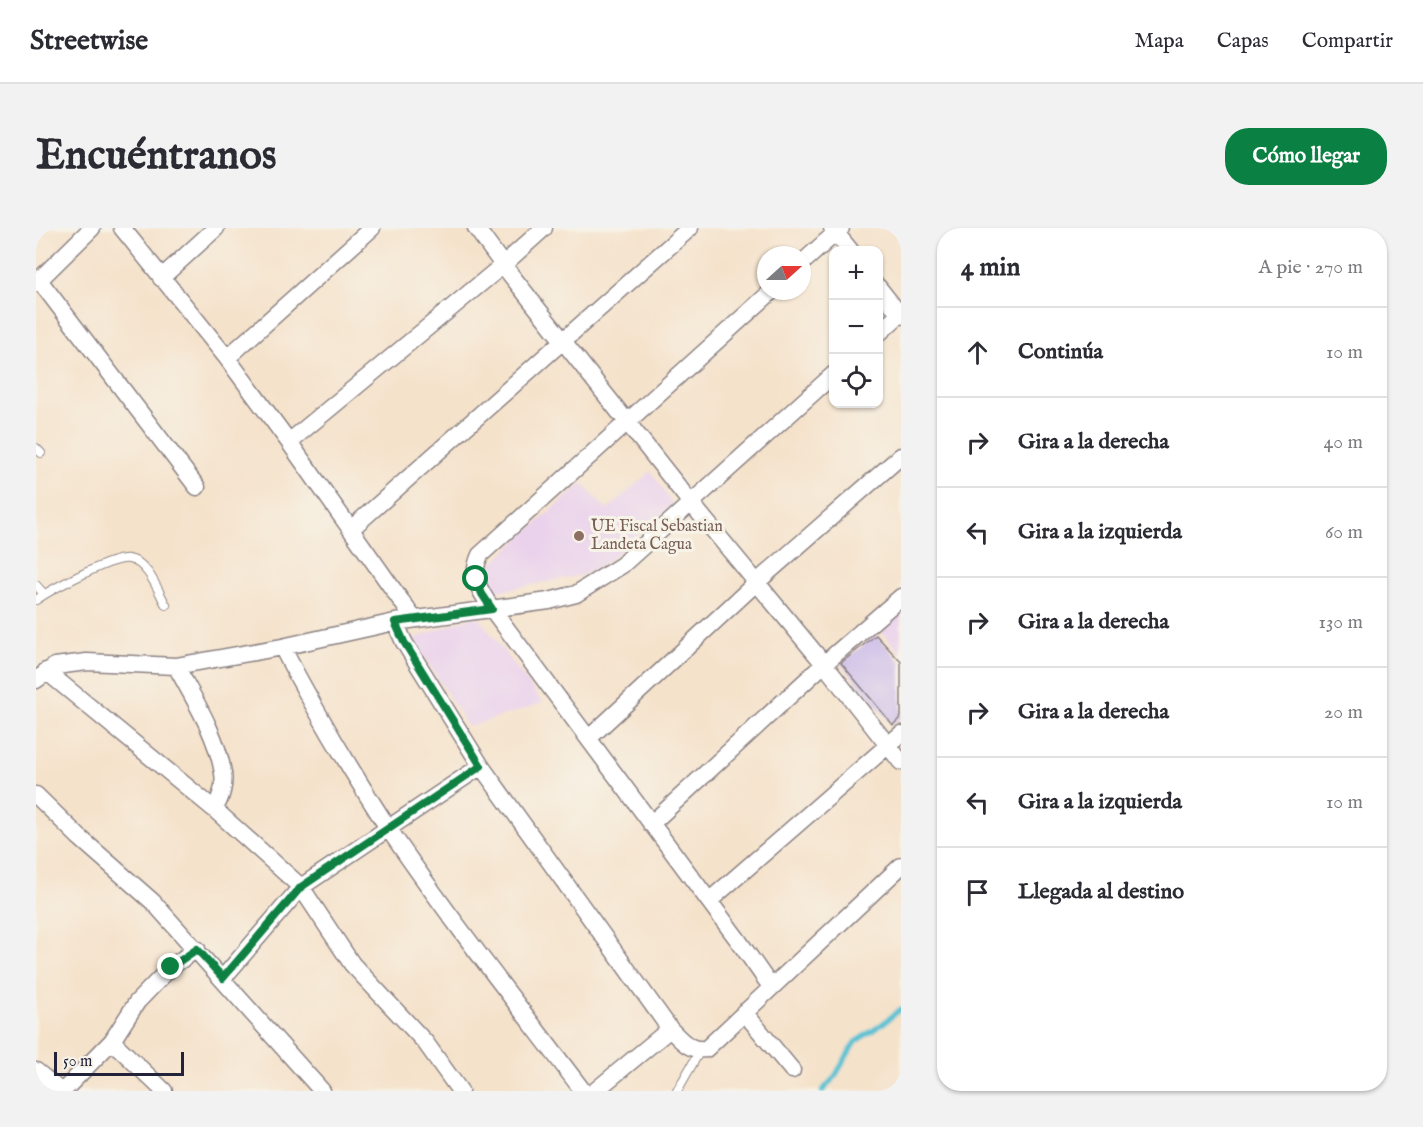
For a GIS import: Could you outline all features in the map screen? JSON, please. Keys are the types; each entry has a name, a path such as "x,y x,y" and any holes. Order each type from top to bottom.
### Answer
{"street":[{"path":"92,228 38,282 197,487"},
{"path":"122,228 226,358 289,442 414,619"},
{"path":"161,278 216,228"},
{"path":"226,358 372,228"},
{"path":"476,228 691,503 824,664 895,740 901,762"},
{"path":"289,442 503,265 544,228"},
{"path":"351,529 690,228"},
{"path":"811,254 836,229 847,246"},
{"path":"883,292 901,315 883,331"},
{"path":"762,300 480,555 474,566 482,594 492,609 771,987"},
{"path":"460,1091 425,1042 352,964 301,887 214,808 41,675 55,666 87,662 176,666 282,647 395,622 549,601 576,594 622,565 829,379"},
{"path":"589,738 757,582 901,456"},
{"path":"651,824 824,664 901,597"},
{"path":"395,622 404,642 481,766 670,1029 687,1046 696,1050 706,1049 901,866"},
{"path":"282,647 313,705 389,828 487,965 583,1091"},
{"path":"176,666 209,731 224,775 221,799 214,808"},
{"path":"709,901 895,740"},
{"path":"223,978 301,887 481,766"},
{"path":"36,795 79,837 153,902 322,1091"},
{"path":"36,1071 62,1091 112,1041 137,1002 171,967 197,949"},
{"path":"744,1012 792,1070"},
{"path":"595,1091 670,1029"},
{"path":"112,1041 164,1091"}],"lane":[{"path":"36,600 53,588 116,561 129,559 140,564 149,575 166,605"},
{"path":"36,585 44,594"},
{"path":"676,1091 701,1049"}],"shaded area":[{"name":"UE Fiscal Sebastian Landeta Cagua","path":"651,471 673,505 607,562 584,575 498,591 486,589 481,573 582,483 607,510"},
{"path":"901,609 901,654 879,629"},
{"path":"477,615 543,703 468,727 413,639"}],"building":[{"path":"876,635 901,662 901,717 893,725 841,663"}],"waterway":[{"path":"822,1091 834,1078 855,1042 901,1009"}],"place":[{"name":"UE Fiscal Sebastian Landeta Cagua","path":"579,536"}],"route":[{"path":"171,967 197,949 223,978 301,887 481,766 404,642 395,622 492,609 476,579"}]}
